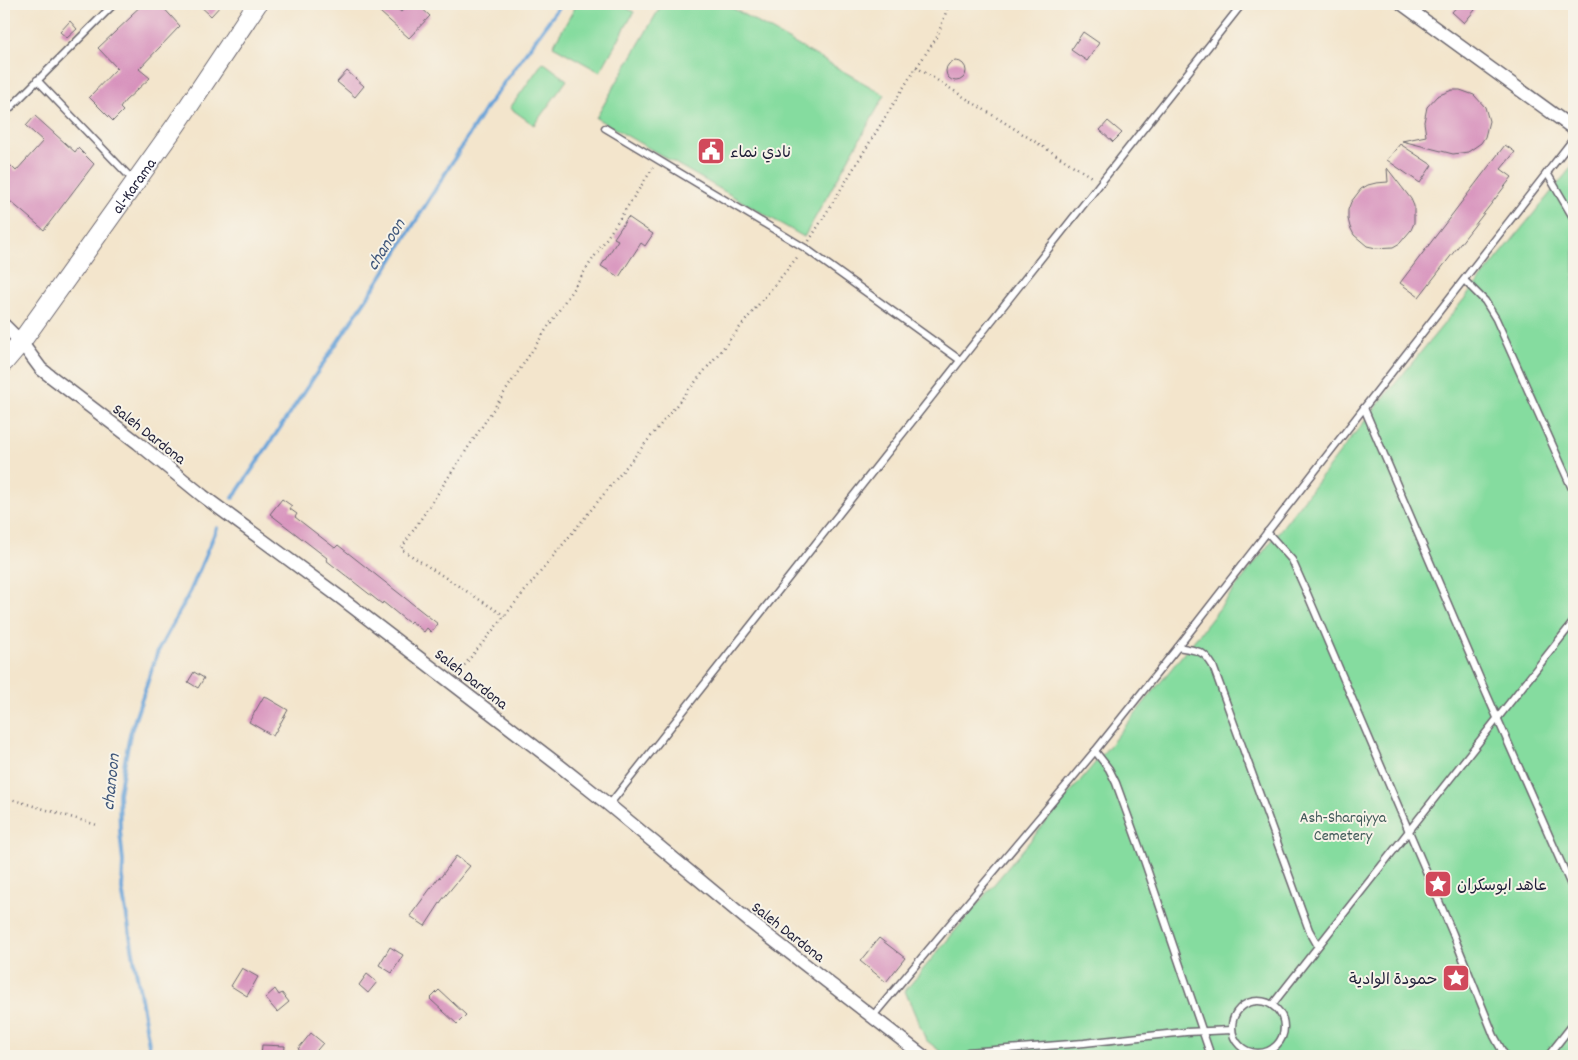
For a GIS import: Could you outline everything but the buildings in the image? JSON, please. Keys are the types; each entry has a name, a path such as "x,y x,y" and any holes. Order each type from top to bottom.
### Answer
{"main road":[{"name":"al-Karama","path":"4,362 21,342 136,182 257,4"}],"street":[{"path":"1402,4 1574,129"},
{"name":"Saleh Dardona","path":"4,325 21,342 41,369 138,443 203,496 341,598 609,804 749,921 923,1056"}],"lane":[{"path":"4,114 114,4"},
{"path":"609,804 1242,4"},
{"path":"37,80 136,182"},
{"path":"605,128 805,248 960,360"},
{"path":"872,1017 1095,751 1574,138"},
{"path":"1546,173 1574,219"},
{"path":"1464,280 1485,301 1496,319 1574,493"},
{"path":"1364,408 1473,663 1574,892"},
{"path":"1267,532 1292,560 1453,934 1494,1036 1505,1056"},
{"path":"1272,1005 1574,621"},
{"path":"1178,647 1200,651 1207,656 1213,666 1309,930 1318,946"},
{"path":"1095,751 1109,769 1118,790 1211,1056"},
{"path":"1256,1001 1272,1005 1283,1018 1283,1036 1272,1049 1264,1052 1255,1053 1247,1050 1240,1045 1232,1030 1235,1014 1241,1007 1256,1001"},
{"path":"1548,1056 1574,1023"},
{"path":"962,1056 968,1052 1232,1030"}],"path":[{"path":"451,682 805,248 916,67 937,37 948,4"},
{"path":"916,67 1100,183"},
{"path":"505,616 401,549 658,160"},
{"path":"4,797 97,824"}],"green space":[{"path":"577,4 619,4 634,12 600,72 553,46"},
{"path":"662,4 725,4 885,95 804,237 596,118"},
{"path":"543,62 567,80 534,125 510,108"},
{"name":"Ash-Sharqiyya Cemetery","path":"1574,164 1574,1056 946,1056 926,1040 905,991 1110,745 1209,622 1355,433"}],"waterway":[{"name":"chanoon","path":"233,498 383,274 485,109 561,4"},
{"name":"chanoon","path":"151,1056 122,889 123,862 119,793 130,734 158,651 190,592 217,528"}],"place":[{"name":"نادي نماء","path":"711,151"},
{"name":"عاهد ابوسكران","path":"1438,884"},
{"name":"حمودة الوادية","path":"1456,978"}]}
